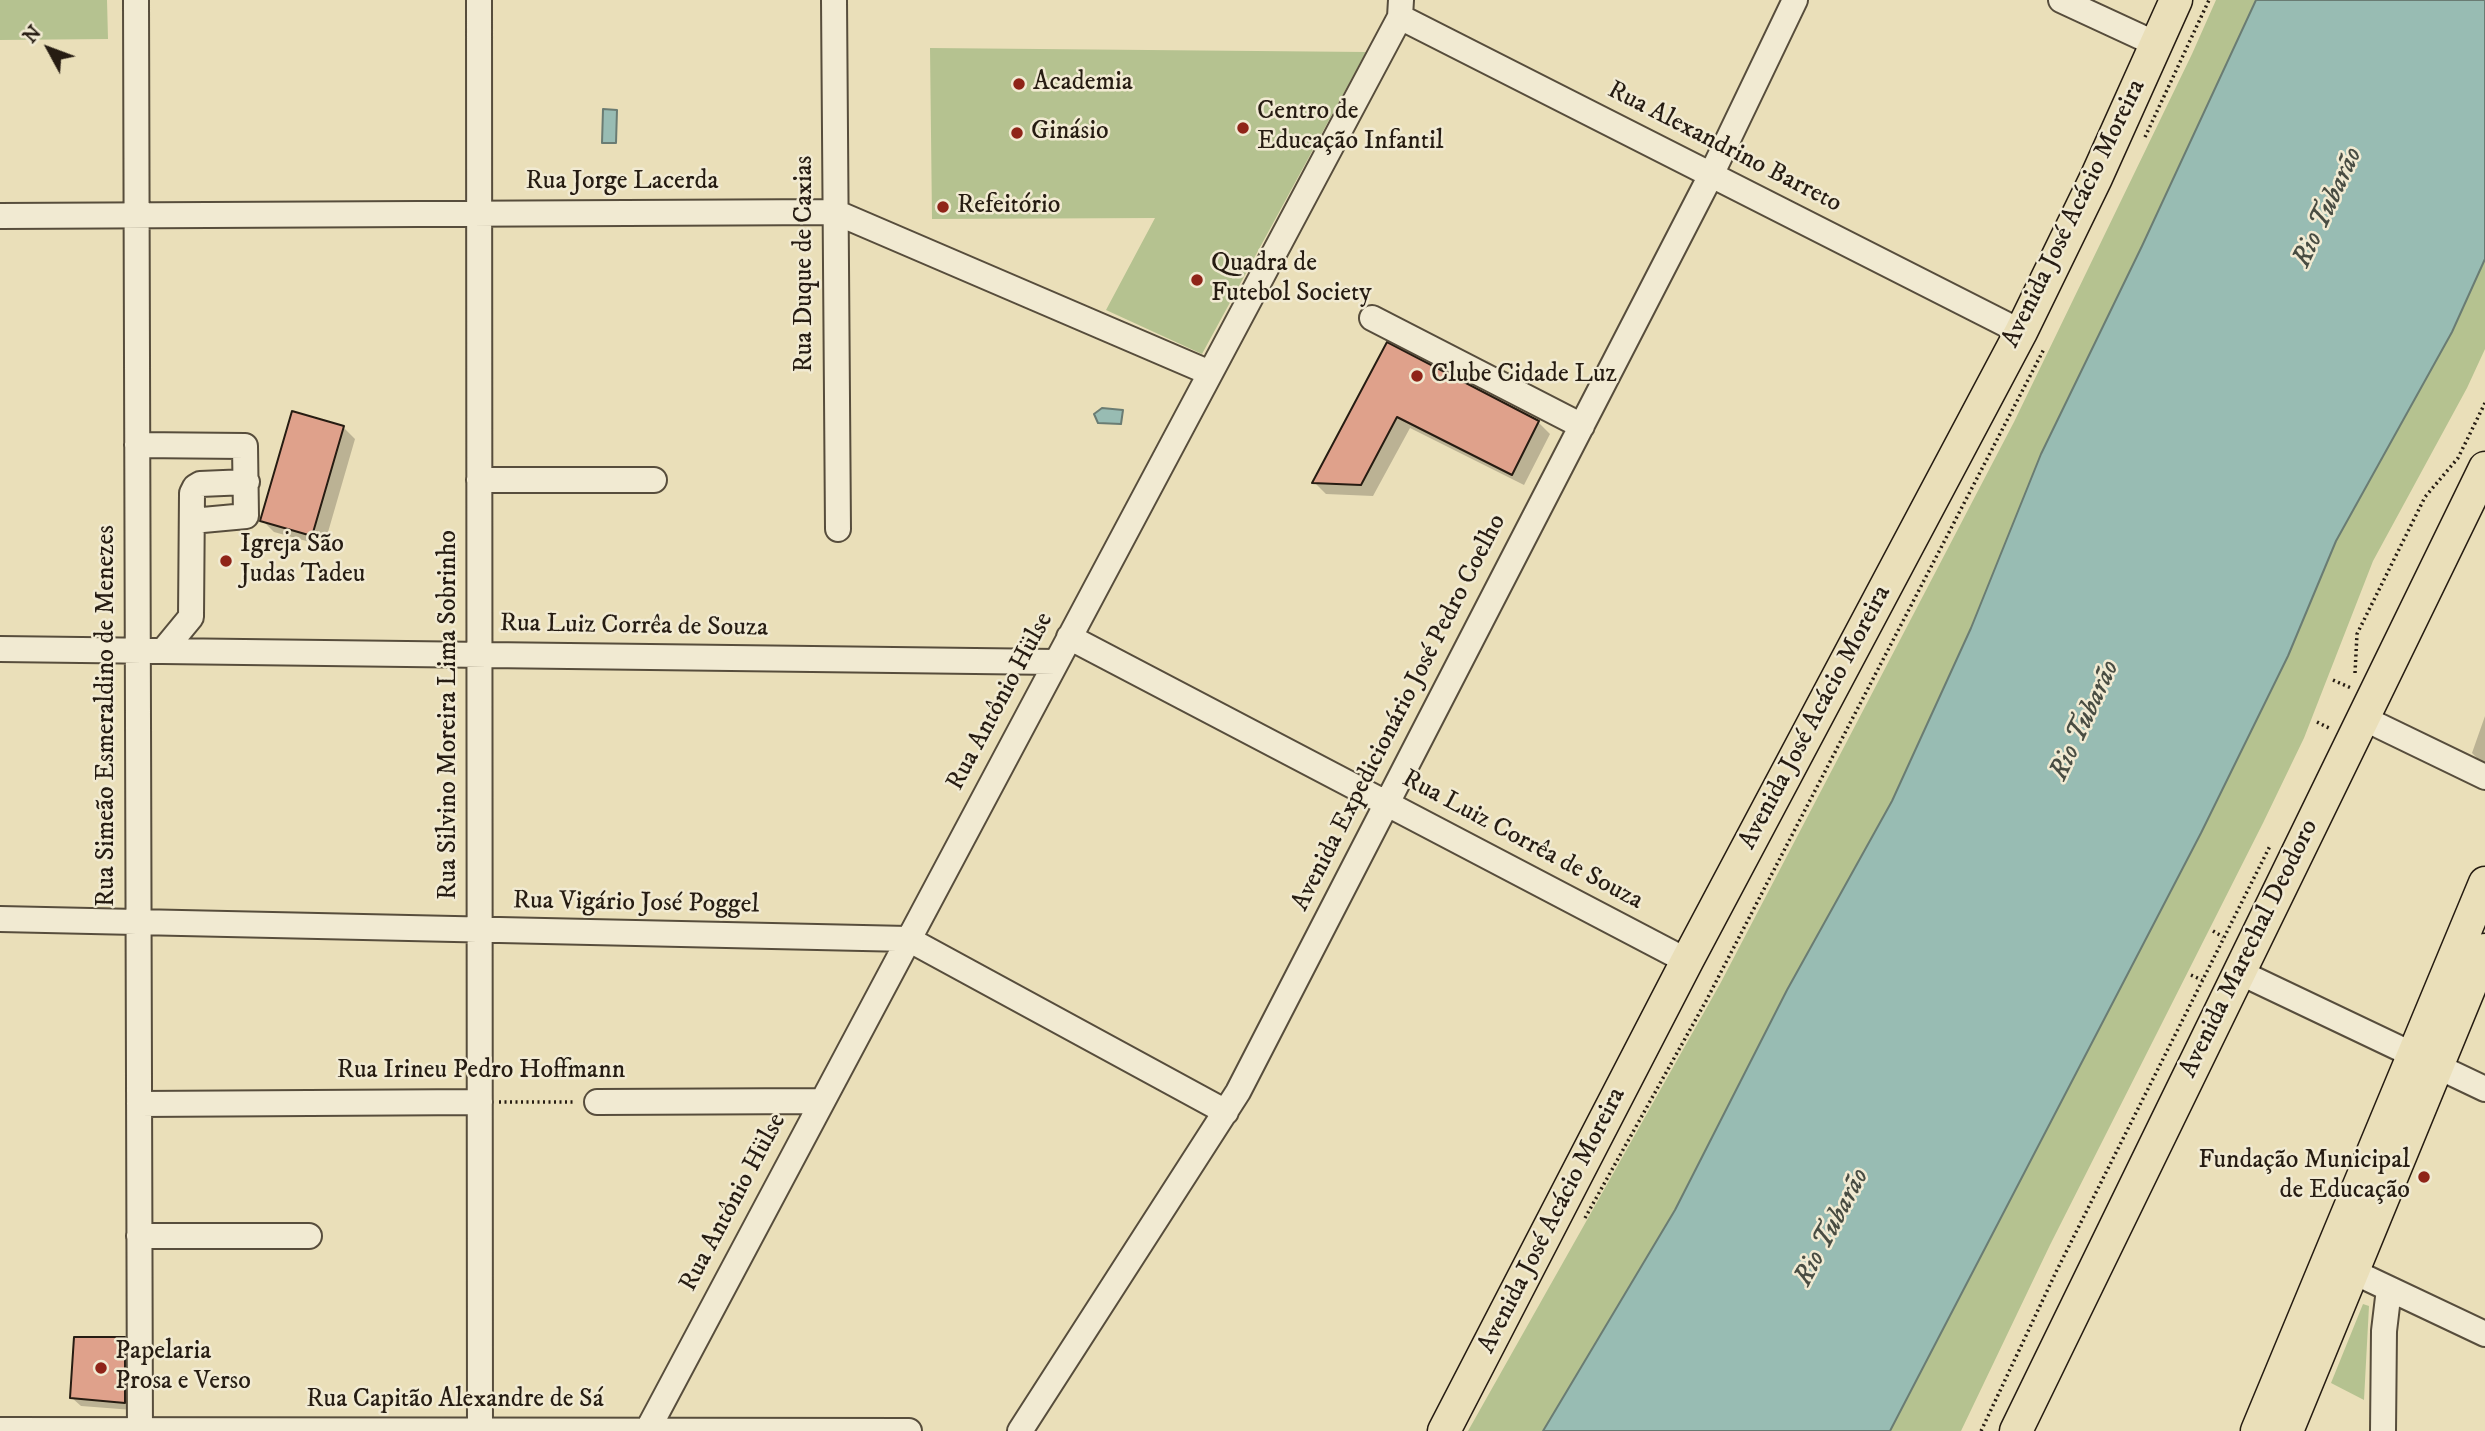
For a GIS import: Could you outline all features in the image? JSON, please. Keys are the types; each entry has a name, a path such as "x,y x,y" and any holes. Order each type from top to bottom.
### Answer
{"main road":[{"name":"Avenida José Acácio Moreira","path":"1444,1431 1687,961 2035,335 2096,178 2176,0"},
{"name":"Avenida Marechal Deodoro","path":"2016,1431 2239,972 2347,711 2485,468"},
{"path":"2257,1431 2340,1266 2425,1061 2485,883"},
{"path":"2425,1061 2485,950"},
{"path":"2287,1431 2340,1266"}],"street":[{"name":"Rua Simeão Esmeraldino de Menezes","path":"136,0 140,1431"},
{"name":"Rua Silvino Moreira Lima Sobrinho","path":"479,0 480,1431"},
{"name":"Rua Duque de Caxias","path":"834,0 838,528"},
{"name":"Avenida Expedicionário José Pedro Coelho","path":"1020,1431 1226,1112 1711,175 1795,0"},
{"path":"2061,0 2156,44"},
{"name":"Rua Alexandrino Barreto","path":"1401,9 1711,175 2035,335"},
{"name":"Rua Antônio Hülse","path":"648,1431 1401,9"},
{"name":"Rua Jorge Lacerda","path":"0,216 835,212 1210,373"},
{"path":"1372,318 1582,426"},
{"path":"137,445 245,446 246,516 192,521"},
{"path":"479,480 654,480"},
{"path":"163,651 191,617 192,493 200,484 247,482"},
{"name":"Rua Luiz Corrêa de Souza","path":"1069,637 1687,961"},
{"name":"Rua Luiz Corrêa de Souza","path":"0,649 1056,662"},
{"path":"2347,711 2485,777"},
{"name":"Rua Vigário José Poggel","path":"0,919 908,939 1226,1112"},
{"path":"2239,972 2485,1089"},
{"name":"Rua Irineu Pedro Hoffmann","path":"597,1102 822,1101"},
{"name":"Rua Irineu Pedro Hoffmann","path":"139,1104 480,1102"},
{"path":"139,1236 309,1236"},
{"path":"2340,1266 2485,1334"},
{"path":"2383,1431 2384,1331 2389,1289"},
{"name":"Rua Capitão Alexandre de Sá","path":"0,1430 909,1431"}],"path":[{"path":"2140,148 2208,0"},
{"path":"1579,1229 1706,1001 2035,335"},
{"path":"2324,739 2347,711 2354,678 2357,634 2425,497 2458,457 2485,403"},
{"path":"1981,1431 2056,1272 2271,844"},
{"name":"Rua Irineu Pedro Hoffmann","path":"480,1102 597,1102"}],"green space":[{"path":"0,0 107,0 108,39 0,40"},
{"path":"2216,0 2256,0 2142,246 2041,454 1971,628 1892,801 1787,990 1675,1210 1543,1431 1468,1431 1720,984 2014,422"},
{"path":"930,48 1366,52 1202,354 1106,310 1155,218 932,219"},
{"path":"2485,259 2485,349 2467,388 2373,561 2304,738 2050,1245 1961,1431 1890,1431 2201,833 2288,656 2336,541 2452,332"},
{"path":"2363,1304 2369,1306 2364,1400 2331,1383"}],"water":[{"name":"Rio Tubarão","path":"2256,0 2485,0 2485,259 2452,332 2336,541 2288,656 2201,833 1890,1431 1543,1431 1675,1210 1787,990 1892,801 1971,628 2041,454 2142,246"},
{"path":"603,109 617,110 616,143 602,143"},
{"path":"1102,408 1123,410 1121,424 1098,423 1094,414"}],"building":[{"name":"Clube Cidade Luz","path":"1387,342 1539,421 1512,475 1397,417 1361,485 1312,483"},
{"path":"292,411 344,426 312,536 260,521"},
{"name":"Papelaria Prosa e Verso","path":"74,1337 125,1337 125,1403 70,1398"}],"place":[{"name":"Academia","path":"1019,84"},
{"name":"Centro de Educação Infantil","path":"1243,128"},
{"name":"Ginásio","path":"1017,133"},
{"name":"Refeitório","path":"943,207"},
{"name":"Quadra de Futebol Society","path":"1197,280"},
{"name":"Clube Cidade Luz","path":"1417,376"},
{"name":"Igreja São Judas Tadeu","path":"226,561"},
{"name":"Fundação Municipal de Educação","path":"2424,1177"},
{"name":"Papelaria Prosa e Verso","path":"101,1368"}]}
